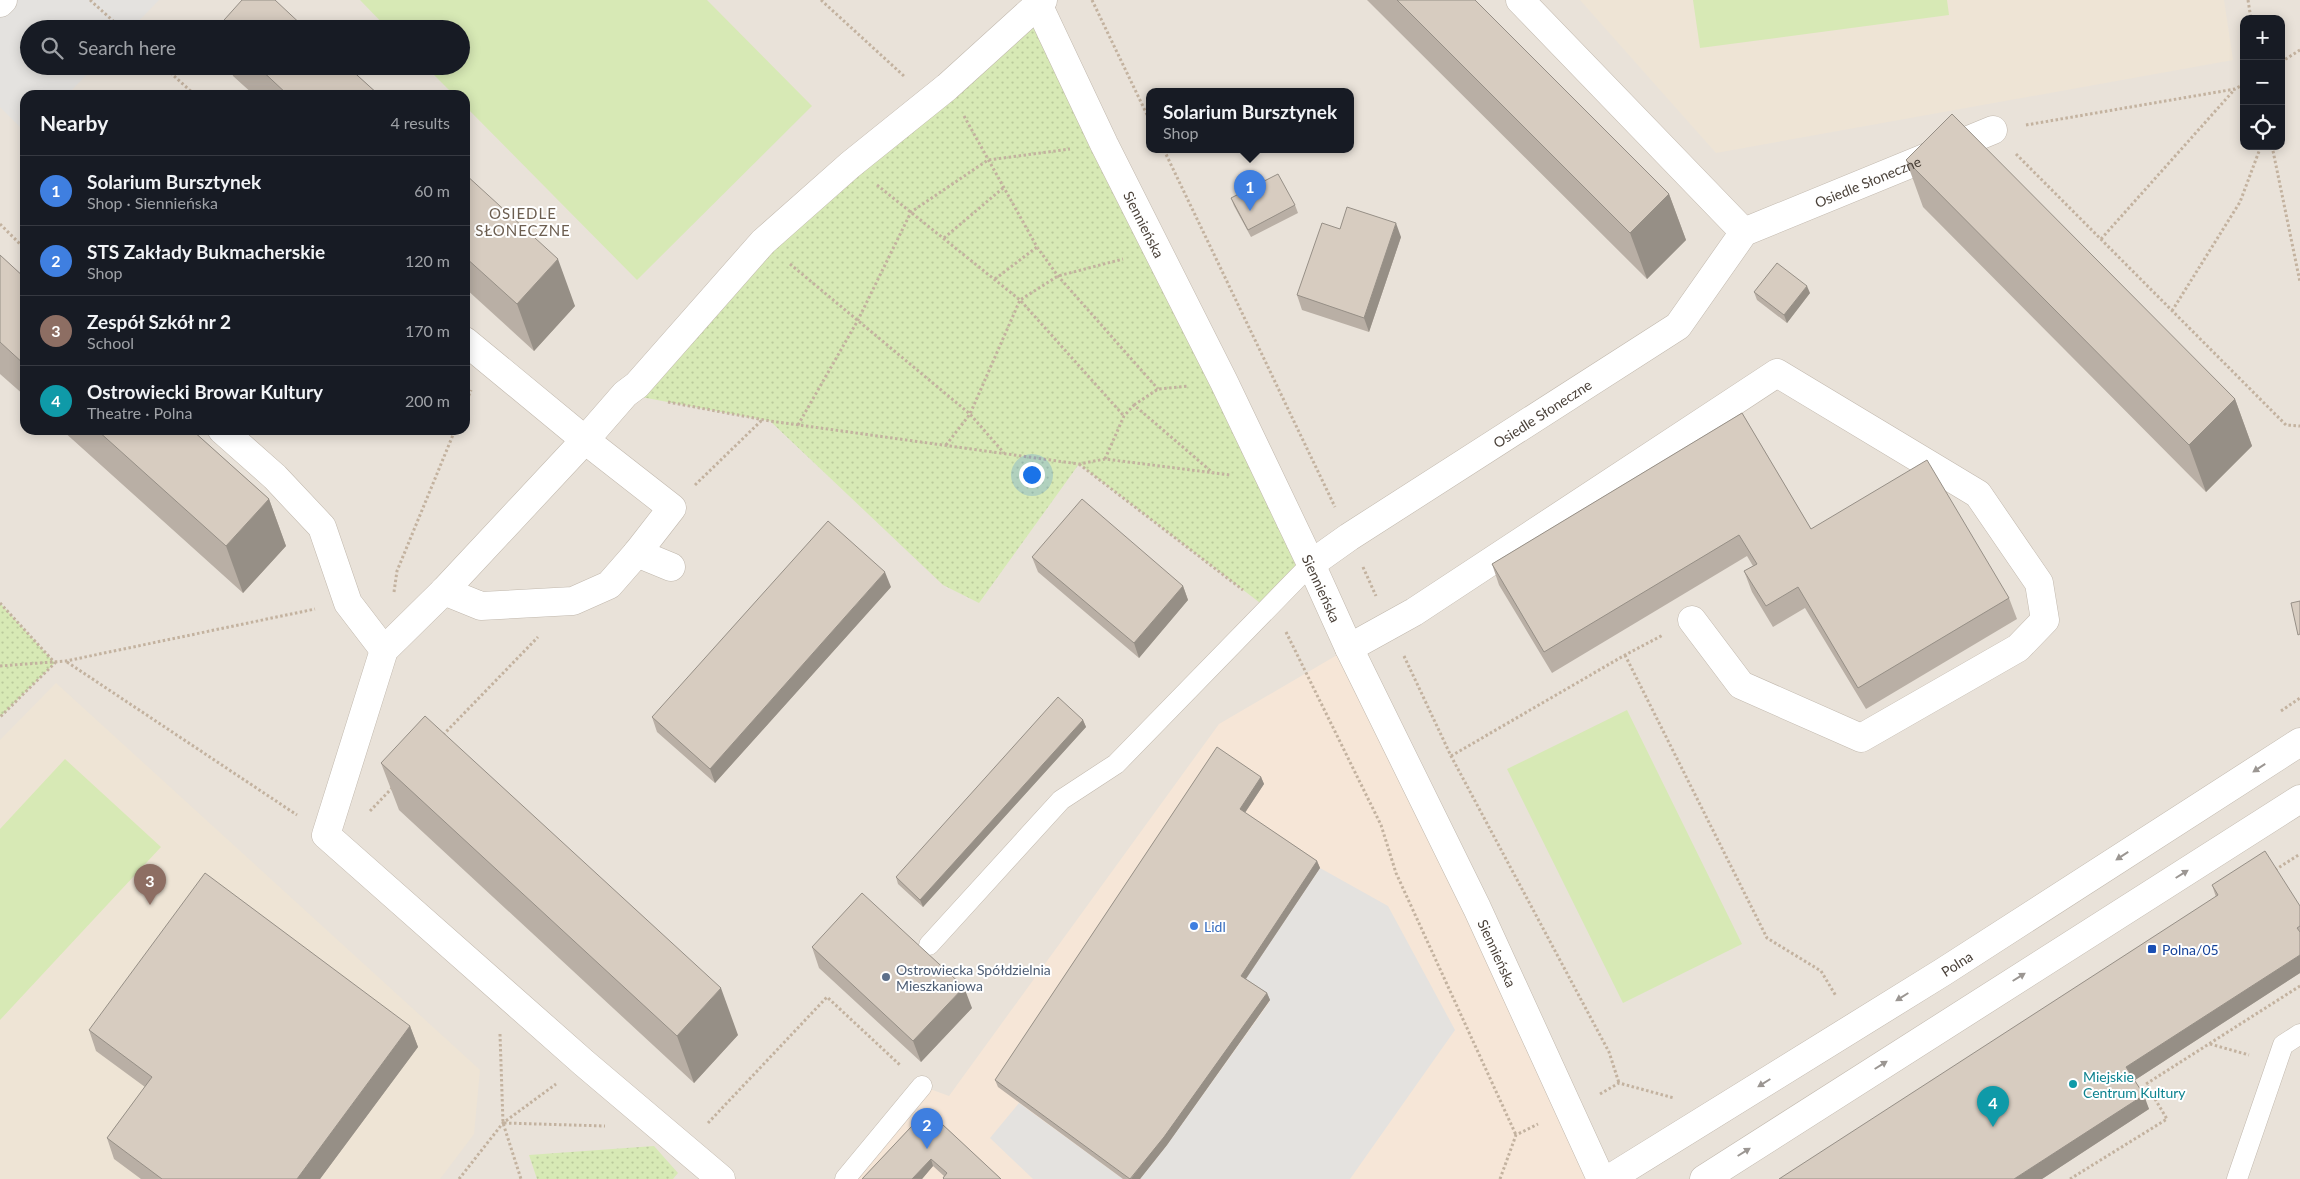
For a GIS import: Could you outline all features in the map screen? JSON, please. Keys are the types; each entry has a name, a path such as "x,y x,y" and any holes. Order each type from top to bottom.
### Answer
{"street":[{"path":"0,3 3,0"},
{"path":"1520,0 1744,232"},
{"path":"721,1179 584,1063 332,840 384,650 444,591 585,440 625,394 637,386 763,242 850,165 938,94 1039,2"},
{"name":"Siennieńska","path":"1039,2 1104,144 1224,382 1311,564 1348,648 1477,908 1601,1179"},
{"name":"Osiedle Słoneczne","path":"1311,564 1349,537 1678,326 1744,232 1993,130"},
{"path":"444,591 481,606 573,601 609,585 672,508 585,440 470,345"},
{"path":"1348,648 1414,612 1777,373 1978,494 2039,583 2045,620 2018,648 1861,738 1740,685 1692,620"},
{"path":"228,435 275,477 322,527 348,603 384,650"},
{"path":"637,553 670,567"},
{"name":"Polna","path":"1610,1179 1943,972 2300,742"},
{"path":"1704,1179 2300,799"}],"lane":[{"path":"929,945 1061,800 1116,764 1311,564"},
{"path":"2237,1179 2283,1045 2300,1034"},
{"path":"845,1179 922,1086"}],"path":[{"path":"90,0 112,20"},
{"path":"821,0 938,94 988,160 1037,247 1058,276 1158,389"},
{"path":"1092,0 1146,113"},
{"path":"2248,0 2250,15"},
{"path":"2284,60 2300,50"},
{"path":"173,75 189,90"},
{"path":"2101,239 2240,86"},
{"path":"1993,130 2236,89"},
{"path":"1993,130 2286,425 2300,426"},
{"path":"798,425 858,320 911,212 988,160 1104,144"},
{"path":"2172,311 2240,202 2260,150"},
{"path":"2273,150 2300,282"},
{"path":"850,165 1020,300 1124,416"},
{"path":"944,238 1003,188"},
{"path":"0,224 20,244"},
{"path":"763,242 970,414 1004,454"},
{"path":"995,279 1037,247"},
{"path":"946,446 970,414 1020,300 1058,276 1157,250"},
{"path":"1105,459 1124,416 1134,405 1158,389 1224,382"},
{"path":"625,394 763,420 1079,464 1105,459 1213,474 1269,479"},
{"path":"1134,405 1213,474"},
{"path":"672,508 763,420"},
{"path":"393,597 397,571 453,435"},
{"path":"1079,464 1268,609 1281,622 1381,826 1396,873 1516,1135"},
{"path":"441,737 573,601"},
{"path":"0,603 55,663"},
{"path":"0,666 55,663 348,603"},
{"path":"1451,756 1625,655 1692,620"},
{"path":"1625,655 1767,938 1821,971 1836,996"},
{"path":"66,661 265,792 332,840 400,780"},
{"path":"0,717 55,663"},
{"path":"2276,715 2300,698"},
{"path":"2275,870 2300,854"},
{"path":"2070,1179 2167,1119 2146,1084 2300,986"},
{"path":"498,988 503,1123 521,1179"},
{"path":"1828,1001 1844,991"},
{"path":"685,1147 827,997 922,1086"},
{"path":"2209,1044 2277,1062"},
{"path":"459,1179 503,1123 584,1063"},
{"path":"1500,1179 1516,1135 1619,1083 1675,1098"},
{"path":"503,1123 660,1129"}],"shaded area":[{"path":"0,0 2300,0 2300,1179 0,1179"},
{"path":"3,0 159,0 140,20 20,20 20,75 86,75 72,90 20,90 20,127 0,107 0,3"},
{"path":"1580,0 2224,0 2233,60 1716,153"},
{"path":"1349,648 1601,1179 845,1179 922,1086 949,1096 1219,724"},
{"path":"56,683 480,1070 474,1134 440,1179 0,1179 0,740"},
{"path":"1320,868 1388,906 1455,1030 1350,1179 1140,1179 1167,1145 1270,1001 1243,983"},
{"path":"1019,1103 1123,1179 1033,1179 990,1138"}],"green space":[{"path":"360,0 707,0 812,106 637,280 470,111 470,90 449,90 434,75 470,75 470,20 379,20"},
{"path":"1693,0 1947,0 1949,15 1700,48"},
{"path":"1039,5 1311,564 1268,609 1079,464 979,603 943,585 770,421 625,394 763,242"},
{"path":"0,603 55,663 0,717"},
{"path":"1627,710 1742,944 1623,1003 1507,769"},
{"path":"65,759 161,847 0,1020 0,829"},
{"path":"654,1146 678,1173 673,1179 537,1179 529,1155"}],"building":[{"path":"242,0 275,0 296,20 224,20"},
{"path":"1397,0 1475,0 1669,194 1630,233"},
{"path":"267,75 357,75 373,90 283,90"},
{"path":"1952,114 2235,399 2189,445 1906,160"},
{"path":"1278,174 1295,205 1248,230 1231,198"},
{"path":"470,179 558,259 517,304 470,262"},
{"path":"1347,207 1396,223 1364,318 1297,295 1322,223 1340,229"},
{"path":"0,255 20,273 20,360 0,342"},
{"path":"1777,263 1807,286 1784,315 1754,292"},
{"path":"1742,413 1811,529 1927,460 2009,598 1858,688 1798,587 1766,606 1744,571 1757,564 1739,535 1544,652 1492,564"},
{"path":"103,435 198,435 269,499 226,546"},
{"path":"1082,499 1183,586 1134,643 1032,557"},
{"path":"828,521 885,572 710,769 652,717"},
{"path":"2300,601 2300,634 2298,635 2291,603"},
{"path":"1058,697 1083,720 920,900 896,877"},
{"path":"425,716 721,988 677,1036 381,763"},
{"name":"Lidl","path":"1217,747 1261,777 1240,809 1317,861 1241,976 1267,993 1164,1137 1130,1179 995,1080"},
{"path":"2265,851 2300,906 2300,926 2297,928 2300,932 2300,955 2126,1067 2144,1095 2014,1179 1779,1179 2218,895 2212,885"},
{"path":"205,873 410,1026 297,1179 162,1179 107,1138 152,1077 89,1030"},
{"path":"862,893 964,987 913,1041 812,947"},
{"path":"927,1110 1001,1179 944,1179 947,1173 931,1159 912,1179 862,1179"}],"place":[{"name":"Solarium Bursztynek","path":"1250,211"},
{"name":"Zespół Szkół nr 2","path":"150,905"},
{"name":"Lidl","path":"1194,926"},
{"name":"Polna/05","path":"2152,949"},
{"name":"Ostrowiecka Spółdzielnia Mieszkaniowa","path":"886,977"},
{"name":"Miejskie Centrum Kultury","path":"2073,1084"},
{"name":"Ostrowiecki Browar Kultury","path":"1993,1127"},
{"name":"STS Zakłady Bukmacherskie","path":"927,1149"}],"district":[{"name":"OSIEDLE SŁONECZNE","path":"523,222"}]}
